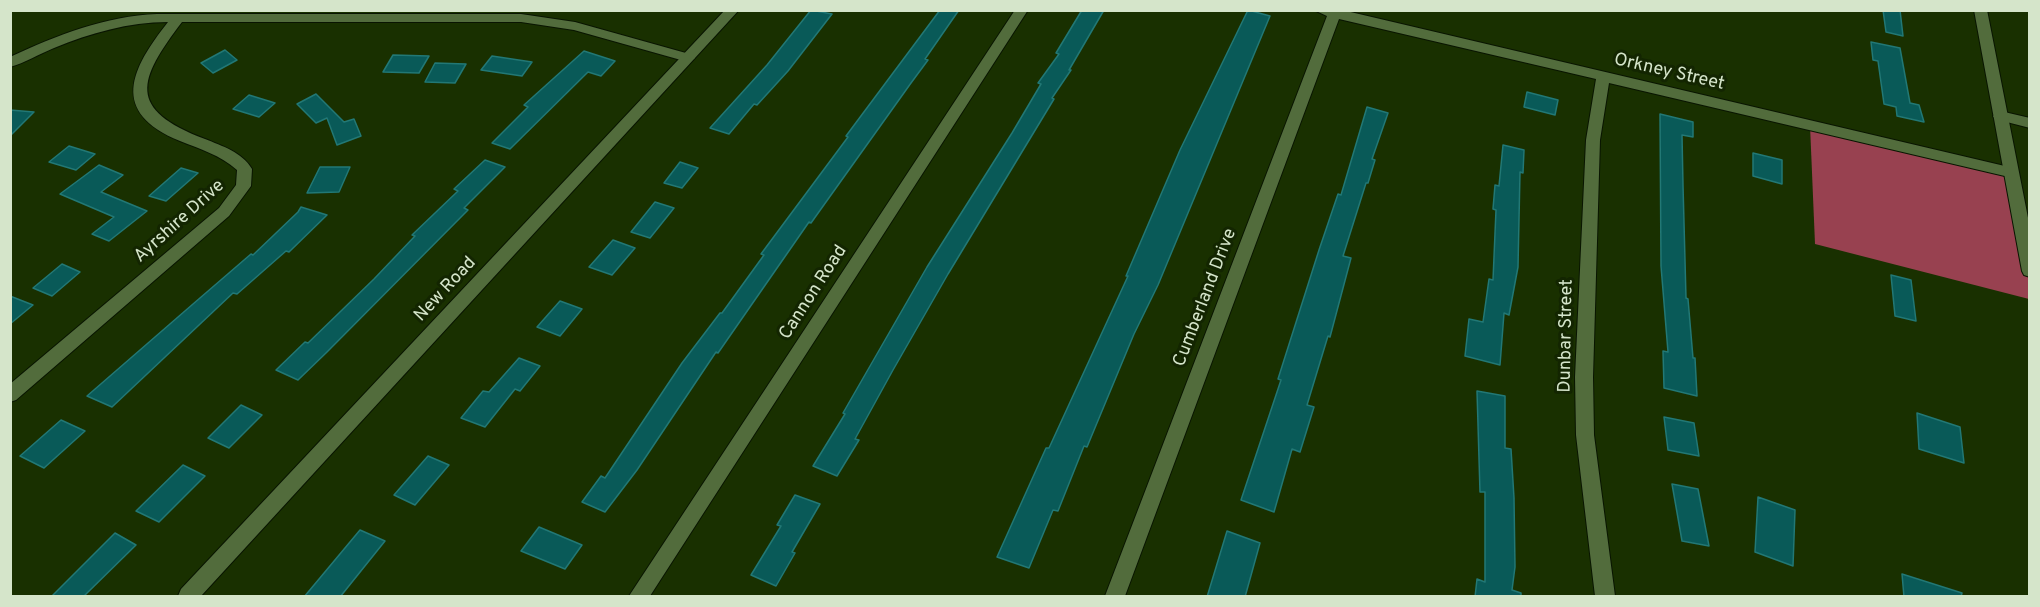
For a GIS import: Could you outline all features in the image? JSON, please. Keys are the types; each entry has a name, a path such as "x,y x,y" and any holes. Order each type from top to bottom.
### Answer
{"street":[{"name":"New Road","path":"188,597 733,10"},
{"name":"Cannon Road","path":"639,597 1022,10"},
{"path":"1980,10 2009,172 2030,271"},
{"name":"Orkney Street","path":"1330,12 2009,172"},
{"name":"Cumberland Drive","path":"1114,597 1330,12"},
{"path":"10,63 54,42 102,27 151,18 342,16 521,18 575,26 688,58"},
{"name":"Ayrshire Drive","path":"10,394 224,212 243,191 247,172 243,164 233,157 166,129 145,110 140,93 142,75 155,49 177,19"},
{"name":"Dunbar Street","path":"1603,77 1593,140 1584,377 1587,456 1605,597"},
{"path":"2000,116 2030,123"}],"shaded area":[{"path":"1810,125 2009,172 2029,271 2029,299 1815,244"}],"building":[{"path":"811,10 832,14 788,71 757,105 754,104 729,134 710,128 767,65"},
{"path":"940,10 959,10 925,59 928,60 811,223 809,222 718,353 716,352 637,470 605,512 582,502 601,476 605,478 682,363 722,313 764,255 761,254"},
{"path":"1082,10 1104,10 1069,70 1071,70 1052,98 1054,99 893,370 855,439 859,440 837,476 813,466 845,414 843,413 927,267 1012,133 1041,84 1038,83 1059,54 1056,53"},
{"path":"1248,10 1270,16 1158,285 1134,334 1087,447 1084,446 1058,511 1053,510 1029,568 997,557 1128,276 1126,276 1180,150"},
{"path":"1883,10 1900,10 1903,36 1886,32"},
{"path":"1871,42 1900,48 1910,103 1919,105 1924,122 1897,116 1896,107 1884,104 1878,61 1873,60"},
{"path":"225,50 237,60 213,73 201,63"},
{"path":"584,51 615,61 601,76 588,72 510,149 492,143 528,107 524,105"},
{"path":"393,55 429,56 419,73 383,72"},
{"path":"492,56 532,62 522,76 481,70"},
{"path":"435,63 466,64 455,83 425,82"},
{"path":"1527,92 1558,100 1555,115 1524,107"},
{"path":"316,94 344,122 354,119 361,136 337,145 327,118 316,123 297,104"},
{"path":"249,95 275,103 259,117 233,109"},
{"path":"1367,107 1388,113 1372,159 1375,160 1368,183 1366,183 1343,256 1351,258 1330,337 1328,336 1307,405 1314,407 1300,452 1292,449 1274,512 1241,500 1281,380 1278,379 1319,250 1338,194 1341,195"},
{"path":"10,110 34,112 10,136"},
{"path":"1660,114 1693,122 1693,137 1682,135 1686,298 1688,299 1693,358 1695,358 1697,396 1664,388 1663,351 1668,352 1661,266"},
{"path":"1503,145 1524,150 1523,173 1520,172 1518,267 1509,315 1504,313 1500,365 1465,356 1469,319 1483,322 1489,279 1493,280 1496,210 1493,209 1495,185 1499,186"},
{"path":"69,146 95,154 76,170 49,162"},
{"path":"1753,153 1782,160 1782,184 1753,176"},
{"path":"485,160 505,167 464,208 468,210 327,352 298,380 276,370 305,342 308,343 374,279 415,236 412,235 458,191 454,189"},
{"path":"680,162 698,168 682,188 664,183"},
{"path":"99,165 123,175 101,192 147,211 109,241 92,234 114,217 60,194"},
{"path":"320,167 350,167 339,192 307,193"},
{"path":"181,168 198,173 166,201 149,196"},
{"path":"655,202 674,208 650,238 631,232"},
{"path":"301,207 327,215 289,252 286,251 237,294 233,293 112,407 87,396 251,254 253,255"},
{"path":"613,240 635,248 612,275 589,267"},
{"path":"62,264 80,272 52,296 33,288"},
{"path":"1891,275 1911,280 1916,321 1895,316"},
{"path":"10,296 33,305 10,324"},
{"path":"560,301 582,309 560,336 537,327"},
{"path":"519,358 540,366 520,391 515,389 485,427 461,418 483,391 489,392"},
{"path":"1477,391 1505,396 1505,448 1511,449 1514,498 1515,567 1512,590 1521,593 1521,597 1475,597 1477,579 1485,582 1485,492 1480,492"},
{"path":"241,405 262,415 229,448 208,438"},
{"path":"1917,413 1960,427 1964,463 1919,449"},
{"path":"1664,417 1694,423 1699,456 1668,450"},
{"path":"61,420 85,431 44,468 20,456"},
{"path":"428,456 449,465 415,505 394,495"},
{"path":"183,465 205,476 159,522 136,511"},
{"path":"1672,484 1698,489 1709,546 1682,541"},
{"path":"795,495 820,504 792,552 795,553 776,586 751,575 781,526 777,525"},
{"path":"1758,497 1795,510 1793,566 1755,552"},
{"path":"539,527 582,545 565,569 521,551"},
{"path":"360,530 385,541 340,597 304,597"},
{"path":"1227,531 1260,543 1245,597 1207,597"},
{"path":"115,533 136,545 83,597 51,597"},
{"path":"1902,574 1962,593 1961,597 1904,597"}]}
